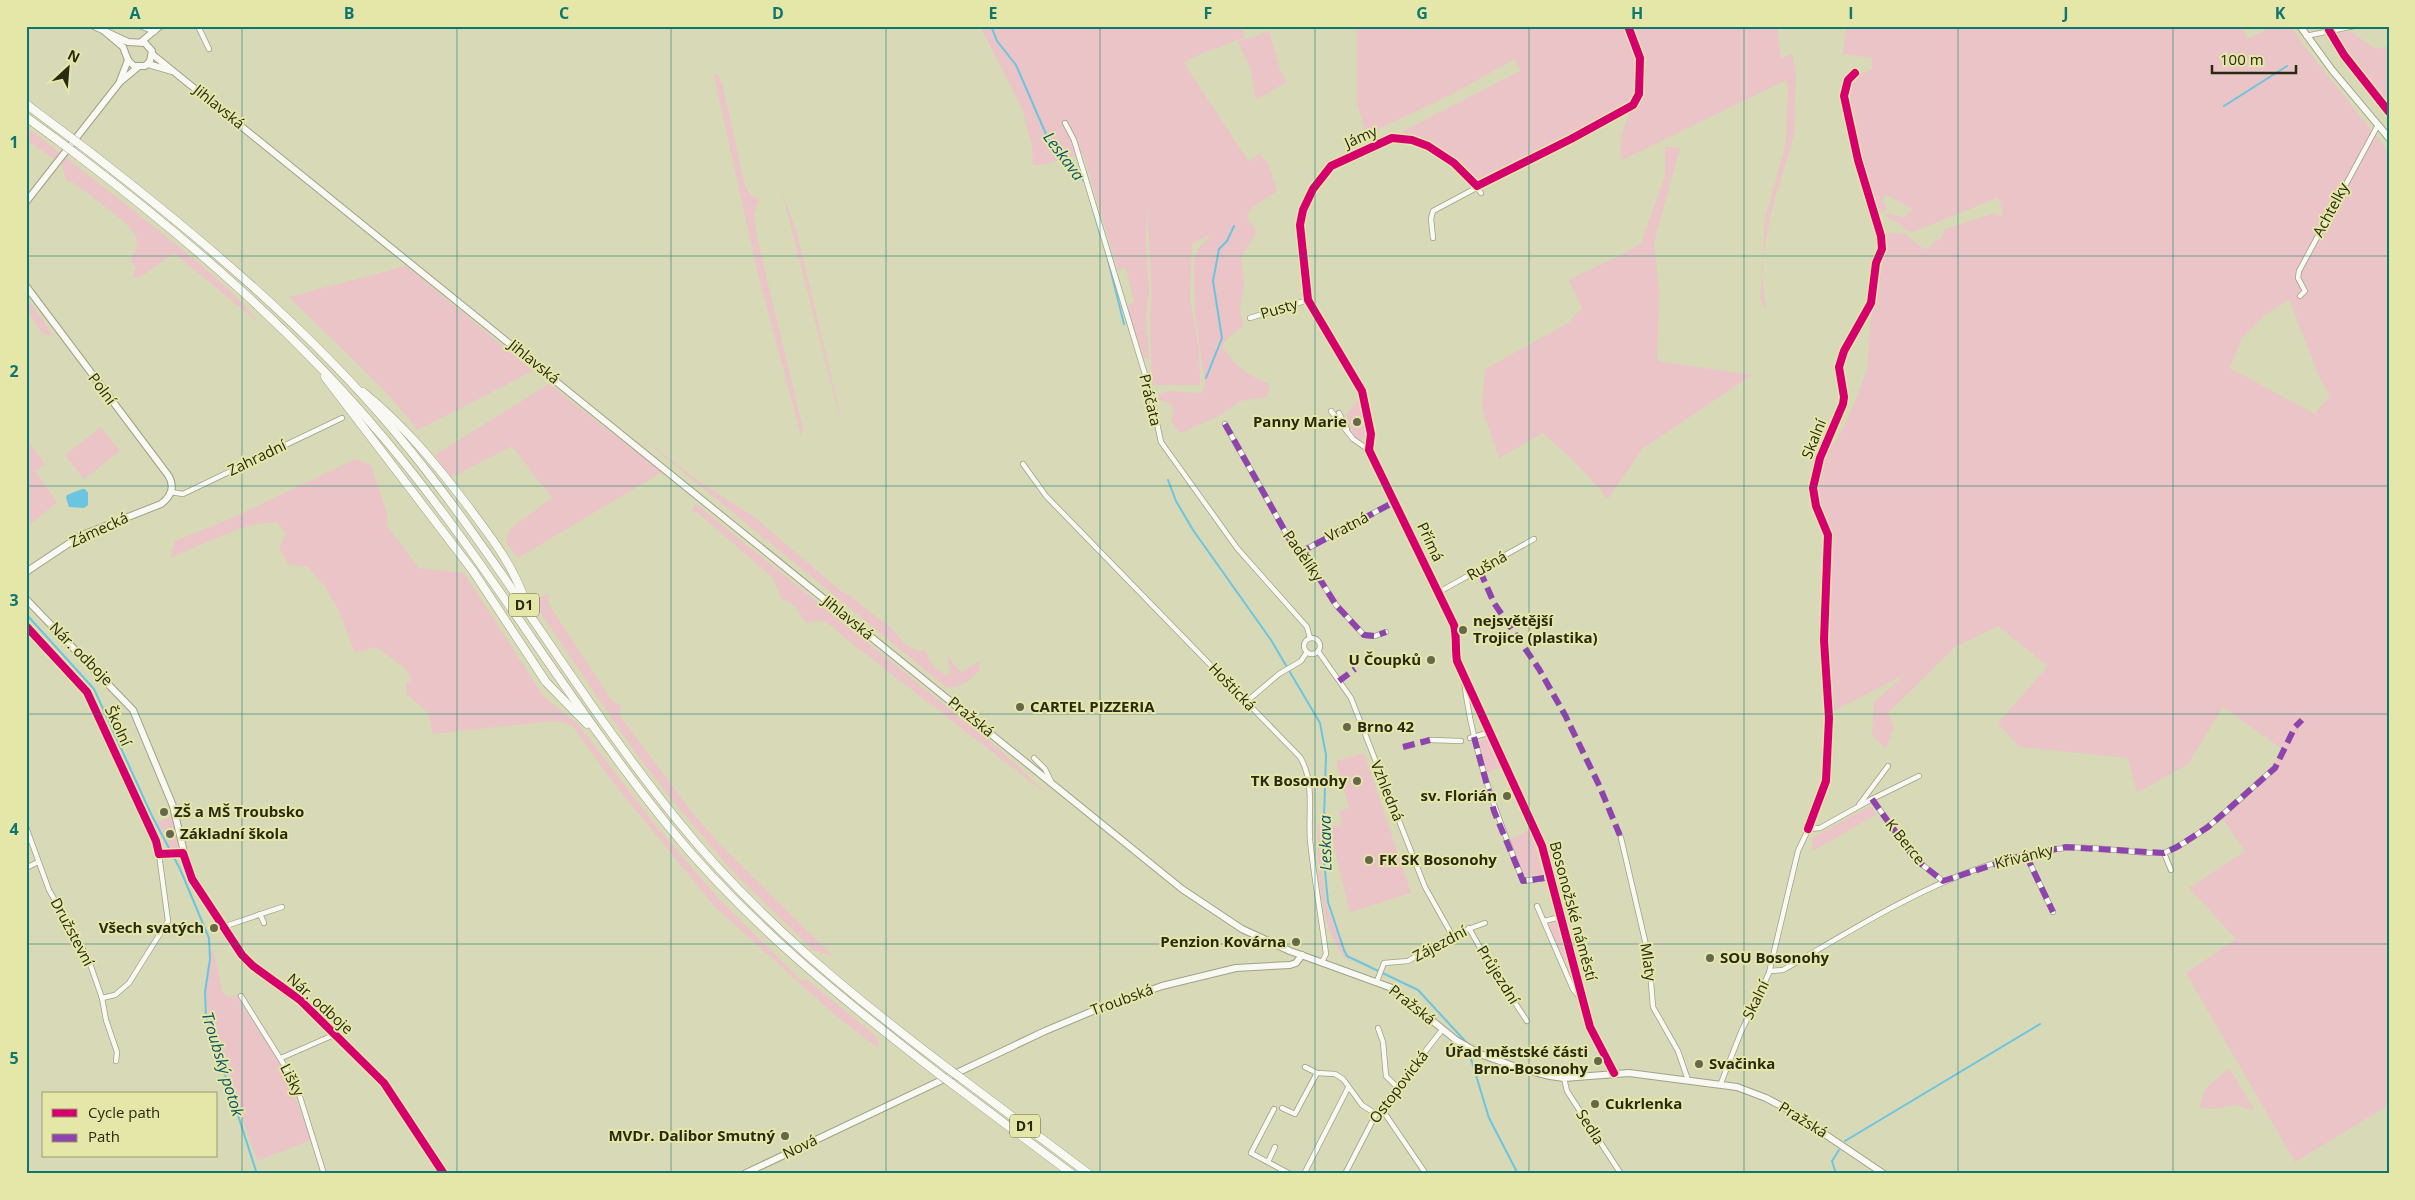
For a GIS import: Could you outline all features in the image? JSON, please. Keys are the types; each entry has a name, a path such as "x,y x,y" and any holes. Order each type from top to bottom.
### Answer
{"highway":[{"name":"D1","path":"26,104 86,149 249,283 340,373 394,431 440,487 529,611 589,703 632,761 676,819 725,876 791,942 829,975 950,1077 1072,1174"},
{"name":"D1","path":"26,116 201,253 251,298 312,359 384,437 465,540 615,758 691,854 751,917 829,988 940,1075 961,1078 1089,1174"},
{"path":"312,359 473,571 546,682 582,718 615,758"}],"main road":[{"name":"Jihlavská","path":"94,26 138,42 151,51 890,652"},
{"path":"120,82 129,47 155,32 160,26"},
{"path":"2300,26 2306,36 2389,138"},
{"name":"Jihlavská","path":"104,31 121,45 127,56 138,67"},
{"path":"26,202 120,82 138,67 148,64 155,32"},
{"name":"Jihlavská","path":"148,64 158,65 177,74"},
{"name":"Polní","path":"26,286 168,475 172,484 172,492"},
{"name":"Zámecká","path":"26,572 80,536 161,504 172,492"},
{"name":"Nár. odboje","path":"26,599 133,710 173,806 183,853 192,879 242,955 253,966 300,1000 390,1090 444,1174"},
{"name":"Pražská","path":"890,652 1182,889 1216,913 1242,929 1302,955 1378,978 1406,997 1442,1030 1464,1046 1480,1054 1522,1069 1564,1078 1614,1073 1721,1083 1750,1091 1776,1103 1884,1174"},
{"name":"Troubská","path":"828,1134 1045,1031 1162,986 1243,966 1290,965 1296,963 1302,955"},
{"name":"Nová","path":"744,1174 828,1134"}],"street":[{"path":"140,26 155,32"},
{"path":"198,26 209,49"},
{"path":"2306,36 2354,26"},
{"name":"Skalní","path":"1721,1083 1741,1032 1770,971 1798,851 1826,780 1829,718 1824,640 1828,535 1814,498 1814,475 1843,404 1844,397 1839,367 1844,351 1864,319 1871,303 1876,264 1882,249 1881,236 1858,160 1844,96 1848,80 1855,73"},
{"name":"Práčata","path":"1066,123 1074,140 1150,391 1161,442 1237,548 1307,627 1310,638"},
{"name":"Achtelky","path":"2300,296 2304,291 2298,278 2299,270 2378,125"},
{"name":"Jámy","path":"1308,300 1300,225 1303,210 1313,189 1331,166 1392,138 1412,140 1441,154 1465,172 1482,193"},
{"path":"1433,238 1431,219 1433,211 1478,187"},
{"path":"1308,300 1362,391 1371,434 1369,450"},
{"name":"Pusty","path":"1250,318 1308,300"},
{"name":"Přímá","path":"1331,411 1353,439 1369,450 1396,501 1454,624 1457,638 1455,648"},
{"name":"Přímá","path":"1339,413 1353,439"},
{"name":"Zahradní","path":"172,492 183,494 342,418"},
{"name":"Padělíky","path":"1225,424 1298,553 1316,573 1336,605 1364,635 1375,636 1386,632"},
{"name":"Hoštická","path":"1023,464 1046,496 1300,757 1309,776 1310,839 1326,954 1322,962"},
{"name":"Vratná","path":"1298,553 1396,501"},
{"name":"Rušná","path":"1439,592 1534,539"},
{"name":"Školní","path":"26,626 87,692 156,841 159,854 168,921 129,983 115,994 102,998"},
{"path":"1310,638 1318,641 1318,651 1312,654 1307,652 1304,644 1310,638"},
{"name":"Bosonožské náměstí","path":"1455,648 1457,661 1534,827 1552,877 1590,1027 1614,1073"},
{"name":"Vzhledná","path":"1318,651 1351,698 1425,887 1452,934"},
{"path":"1246,702 1287,669 1301,661 1307,652"},
{"name":"Bosonožské náměstí","path":"1464,676 1472,737 1494,811 1523,881 1552,877"},
{"path":"1472,737 1491,732"},
{"path":"1430,740 1461,741"},
{"name":"Pražská","path":"1034,758 1045,769 1051,783"},
{"path":"1858,807 1888,766"},
{"path":"2171,870 2164,853 2208,827 2275,768"},
{"path":"1808,829 1820,828 1919,776"},
{"name":"K Berce","path":"1872,799 1915,859 1943,881"},
{"name":"Družstevní","path":"26,827 49,890 88,958 102,998 106,1020 117,1052 116,1061"},
{"name":"Mlaty","path":"1621,838 1649,958 1653,1008 1678,1051 1688,1080"},
{"name":"Křivánky","path":"1770,971 1783,970 1914,895 1943,881 2026,855 2066,848 2164,853"},
{"path":"159,854 183,853"},
{"path":"2026,855 2053,912"},
{"path":"26,868 38,862"},
{"name":"Bosonožské náměstí","path":"1537,906 1573,989 1583,1002"},
{"path":"223,927 282,907"},
{"path":"260,914 264,923"},
{"name":"Bosonožské náměstí","path":"1544,921 1561,917"},
{"name":"Zájezdní","path":"1378,978 1384,963 1408,961 1452,934 1485,923"},
{"name":"Průjezdní","path":"1470,928 1488,962 1527,1021"},
{"name":"Bosonožské náměstí","path":"1563,966 1573,963"},
{"name":"Lišky","path":"241,996 281,1058 300,1092 324,1174"},
{"path":"1378,1028 1383,1042 1386,1076 1398,1086"},
{"name":"Ostopovická","path":"1345,1174 1376,1114 1442,1030"},
{"path":"281,1058 336,1034"},
{"path":"1305,1067 1317,1073 1335,1074 1343,1080 1362,1105 1376,1114"},
{"path":"1562,1069 1564,1078"},
{"path":"1282,1108 1295,1114 1317,1073"},
{"name":"Sedla","path":"1564,1078 1567,1091 1621,1174"},
{"path":"1304,1174 1348,1088"},
{"path":"1381,1108 1426,1174"},
{"path":"1274,1109 1252,1153 1290,1174"},
{"path":"1268,1162 1275,1147"}],"shaded area":[{"path":"980,26 1241,26 1245,37 1196,56 1184,63 1249,162 1259,153 1269,165 1277,191 1253,207 1246,216 1257,232 1241,257 1244,284 1240,308 1243,326 1229,337 1222,346 1232,360 1242,369 1270,384 1267,397 1240,401 1217,417 1180,433 1171,420 1174,411 1171,404 1159,400 1159,394 1168,391 1201,393 1205,385 1195,313 1194,260 1199,247 1209,239 1208,235 1192,244 1190,298 1199,349 1200,385 1152,385 1150,317 1152,292 1147,204 1146,247 1149,291 1146,318 1149,358 1145,359 1128,313 1129,304 1134,302 1126,268 1118,270 1083,153 1043,165 1033,165 1032,147 1022,108"},
{"path":"1357,26 1626,26 1637,54 1639,74 1636,94 1632,103 1571,138 1477,181 1452,158 1402,132 1520,71 1515,59 1450,95 1366,135 1357,103"},
{"path":"1629,26 1777,26 1781,58 1792,54 1796,75 1794,135 1771,213 1763,257 1762,279 1766,310 1760,299 1765,219 1786,143 1788,87 1786,80 1622,160 1620,146 1622,133 1632,106 1637,104 1642,84 1640,54"},
{"path":"1846,26 2241,26 2247,39 2265,31 2263,26 2291,26 2304,46 2389,152 2389,1105 2295,1162 2186,973 2236,939 2189,888 2245,851 2219,813 2262,776 2282,749 2223,707 2188,764 2137,793 2128,758 2019,747 1998,723 2048,666 1998,626 1955,647 1888,713 1894,727 1886,749 1872,735 1874,702 1906,674 1831,712 1826,643 1830,552 1832,544 1830,530 1817,502 1814,487 1819,467 1830,441 1836,443 1856,400 1867,369 1871,317 1885,253 1883,233 1905,234 1925,250 1941,238 1945,229 1995,213 2000,216 2003,215 1997,198 1915,231 1907,231 1900,224 1885,216 1888,213 1904,218 1912,209 1886,194 1883,199 1887,210 1882,212 1879,208 1875,208 1848,101 1849,80 1872,69 1872,58 1843,54","holes":["2289,299 2320,379 2330,395 2315,414 2230,368 2241,339 2265,315"]},
{"path":"1269,31 1280,70 1287,82 1256,100 1250,68 1238,41"},
{"path":"2351,32 2376,49 2389,46 2389,104 2334,33"},
{"path":"717,73 722,83 745,186 750,194 759,199 754,215 758,242 803,429 801,436 758,274 714,76"},
{"path":"26,127 200,264 231,292 259,323 174,253 143,275 132,279 136,267 131,262 137,243 134,234 110,210 74,183 66,181 62,164 26,140"},
{"path":"1665,147 1680,148 1654,242 1659,292 1657,361 1752,375 1642,449 1608,499 1577,464 1543,433 1499,458 1482,409 1485,369 1568,323 1582,308 1569,280 1627,252 1641,243 1665,176"},
{"path":"782,192 797,233 840,419"},
{"path":"406,266 533,371 418,430 388,394 289,297"},
{"path":"26,297 52,333 50,336 41,332 28,312"},
{"path":"549,384 662,472 518,558 506,542 510,529 552,498 512,446 450,478 435,455"},
{"path":"1360,398 1368,434 1367,437 1361,440 1354,437 1346,415"},
{"path":"101,427 120,451 84,479 65,455"},
{"path":"26,438 45,464 35,471 57,502 26,528"},
{"path":"642,438 700,482 753,516 841,591 885,622 908,646 913,649 925,650 933,666 945,675 951,674 946,654 961,673 979,661 980,670 960,685 951,688 946,687"},
{"path":"356,459 371,465 388,516 386,525 419,568 464,573 544,697 578,724 656,826 719,899 802,981 806,979 877,1037 879,1049 835,1015 715,907 611,780 572,725 558,721 433,734 429,714 407,694 406,683 412,680 404,667 376,647 355,653 338,609 326,588 308,567 289,565 279,549 286,533 277,523 253,525 239,529 170,558 175,541 232,518"},
{"path":"696,504 1000,750 1052,798 833,627 818,621 806,623 795,606 781,598 773,578 697,512 691,511"},
{"path":"549,594 548,603 612,701 621,705 620,716 692,812 721,846 833,956 815,951 777,915 733,872 677,806 634,751 532,600"},
{"path":"1487,737 1490,738 1509,777 1506,778 1500,767 1487,773 1478,743"},
{"name":"FK SK Bosonohy","path":"1364,753 1411,893 1350,912 1329,827 1342,824 1339,811 1349,808 1336,761"},
{"path":"1870,806 1877,814 1813,851 1812,838"},
{"path":"172,816 177,849 171,848 158,822"},
{"path":"1317,824 1321,825 1321,859 1326,904 1346,956 1352,960 1350,962 1339,949 1331,934 1325,916 1319,878"},
{"path":"1530,830 1543,874 1524,876 1509,840"},
{"path":"1557,923 1561,925 1569,956 1567,960 1562,959 1547,930 1550,924"},
{"path":"214,951 222,991 229,998 239,993 238,999 285,1071 311,1140 257,1161 208,1015 206,992 211,952"},
{"path":"2229,1068 2255,1111 2236,1105 2213,1109 2199,1107 2205,1089"}],"water":[{"path":"85,489 88,493 88,505 84,508 69,507 67,495"}],"waterway":[{"name":"Leskava","path":"991,26 997,41 1016,65 1049,141 1085,182"},
{"path":"2224,106 2287,66"},
{"name":"Leskava","path":"1090,198 1100,234"},
{"path":"1206,378 1222,338 1213,281 1219,249 1227,241 1234,226"},
{"name":"Leskava","path":"1108,260 1124,324"},
{"name":"Leskava","path":"1168,480 1176,501 1193,530 1271,640 1320,723 1326,755 1323,850 1328,902 1347,956 1418,990 1466,1042"},
{"name":"Troubský potok","path":"26,614 94,689 151,814 180,869 209,938 210,959 205,992 206,1016 257,1174"},
{"path":"1845,1141 2040,1024"},
{"name":"Leskava","path":"1468,1049 1489,1118 1518,1174"},
{"path":"1836,1174 1832,1161 1839,1150"}],"marked path":[{"path":"1225,424 1295,549 1316,573 1336,605 1364,635 1375,636 1386,632"},
{"path":"1299,553 1396,501"},
{"path":"1480,571 1494,603 1539,669 1565,715 1599,785 1621,838"},
{"path":"1339,681 1355,669"},
{"path":"1872,799 1915,859 1943,881 2020,856 2066,847 2164,853 2208,827 2275,768 2295,727 2302,720"},
{"path":"1474,737 1494,811 1523,881 1552,877"},
{"path":"1403,747 1430,740"},
{"path":"2026,855 2053,912"}],"cycle path":[{"path":"1614,1073 1590,1027 1542,846 1457,661 1454,625 1369,450 1371,434 1362,391 1308,300 1300,225 1303,210 1313,189 1331,166 1392,138 1412,140 1428,146 1454,163 1477,186 1571,139 1633,105 1639,94 1640,58 1628,26"},
{"path":"2329,30 2344,55 2389,112"},
{"path":"1808,829 1826,781 1829,718 1824,640 1828,535 1816,506 1813,488 1820,458 1843,404 1844,397 1839,367 1844,351 1871,303 1876,263 1882,249 1881,236 1858,160 1844,96 1848,80 1855,73"},
{"path":"26,626 87,692 156,841 159,854 183,853 192,879 242,955 253,966 300,1000 384,1083 444,1174"}],"place":[{"name":"Panny Marie","path":"1357,422"},
{"name":"nejsvětější Trojice (plastika)","path":"1463,630"},
{"name":"U Čoupků","path":"1431,660"},
{"name":"CARTEL PIZZERIA","path":"1020,707"},
{"name":"Brno 42","path":"1347,727"},
{"name":"TK Bosonohy","path":"1357,781"},
{"name":"sv. Florián","path":"1507,796"},
{"name":"ZŠ a MŠ Troubsko","path":"164,812"},
{"name":"Základní škola","path":"170,834"},
{"name":"FK SK Bosonohy","path":"1369,860"},
{"name":"Všech svatých","path":"214,928"},
{"name":"Penzion Kovárna","path":"1296,942"},
{"name":"SOU Bosonohy","path":"1710,958"},
{"name":"Úřad městské části Brno-Bosonohy","path":"1598,1061"},
{"name":"Svačinka","path":"1699,1064"},
{"name":"Cukrlenka","path":"1595,1104"},
{"name":"MVDr. Dalibor Smutný","path":"785,1136"}]}
